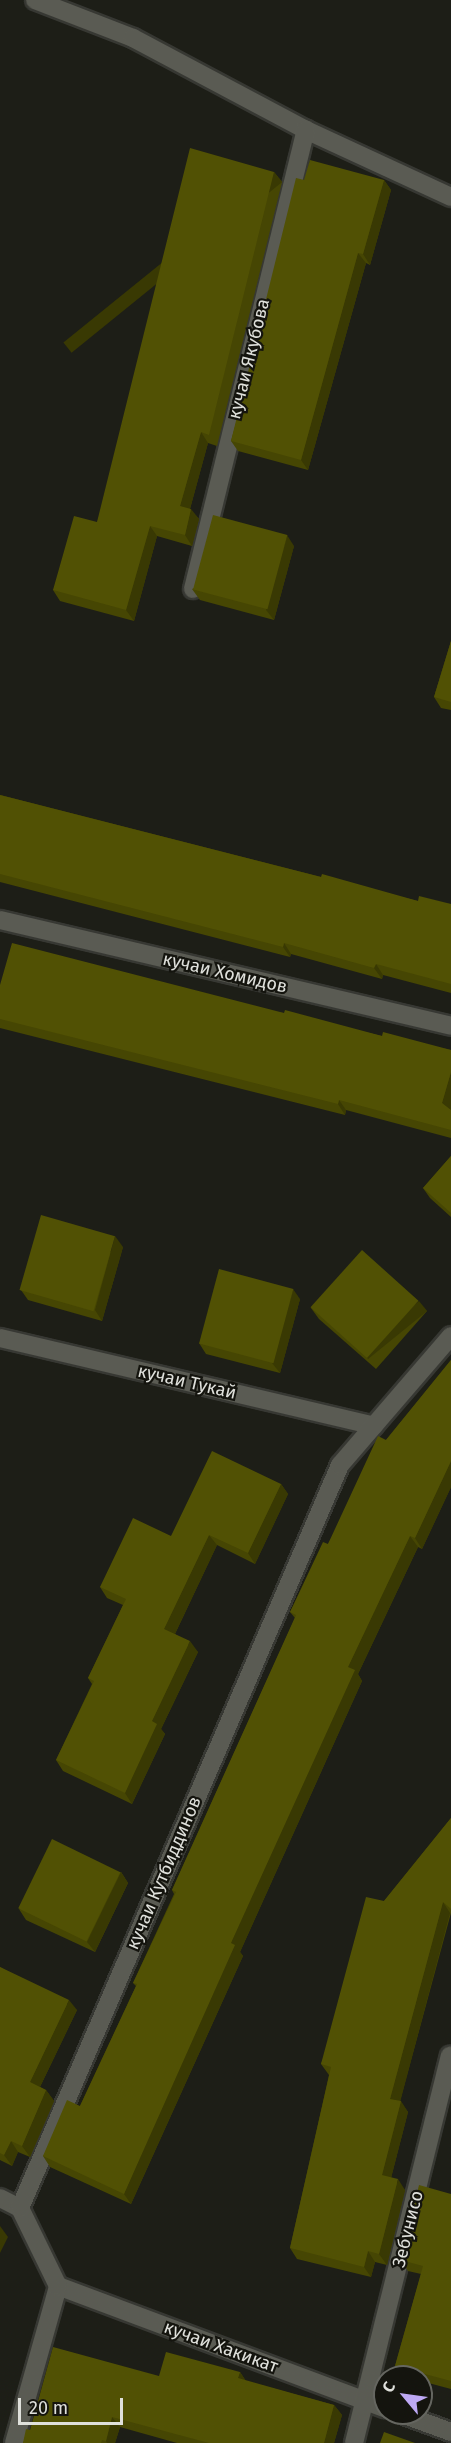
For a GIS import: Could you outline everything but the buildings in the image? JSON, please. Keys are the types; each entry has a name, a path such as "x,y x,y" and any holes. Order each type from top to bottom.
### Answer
{"street":[{"path":"35,0 134,38 306,130 451,197"},
{"name":"кучаи Якубова","path":"193,589 306,130"},
{"name":"кучаи Хомидов","path":"0,920 451,1026"},
{"name":"кучаи Кутбиддинов","path":"20,2208 340,1465 451,1336"},
{"name":"кучаи Тукай","path":"0,1338 374,1426"},
{"name":"Зебунисо","path":"354,2443 450,2056"},
{"path":"0,2198 20,2208 58,2286 14,2443"},
{"name":"кучаи Хакикат","path":"58,2286 373,2404"},
{"path":"432,2425 451,2432"}]}
